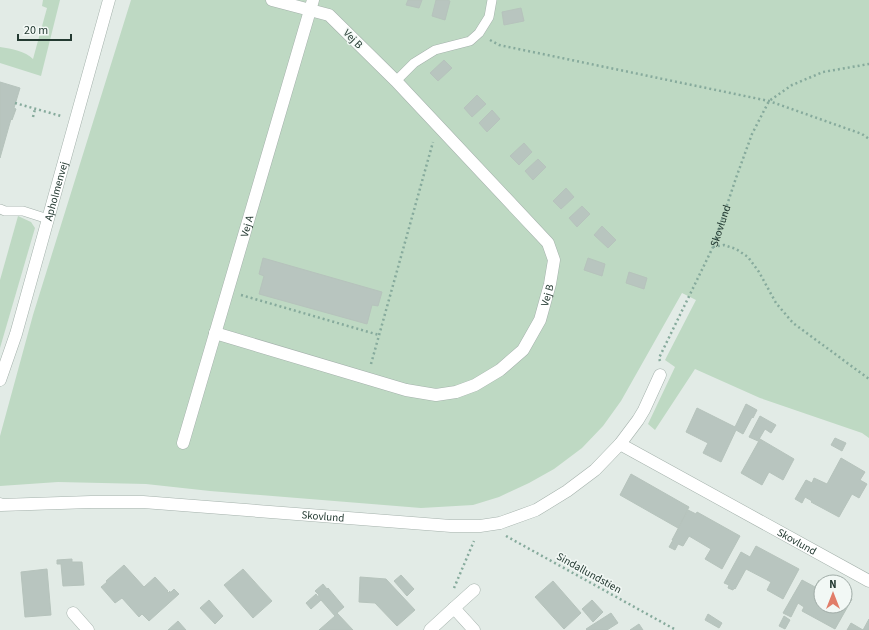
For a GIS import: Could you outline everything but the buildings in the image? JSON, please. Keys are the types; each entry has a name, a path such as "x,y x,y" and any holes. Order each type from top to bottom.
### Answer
{"street":[{"name":"Apholmenvej","path":"0,380 16,334 109,0"},
{"name":"Vej B","path":"215,333 406,390 436,395 456,392 475,385 500,370 523,350 540,320 550,284 554,260 548,243 396,81 329,15 312,5 272,0"},
{"name":"Vej A","path":"183,443 312,5"},
{"name":"Skovlund","path":"0,504 143,502 452,526 480,526 500,523 536,510 567,491 595,470 620,444 638,420 660,375"},
{"name":"Skovlund","path":"620,444 869,581"},
{"path":"430,630 474,590"},
{"path":"454,608 474,630"},
{"path":"73,614 88,630"}],"lane":[{"path":"396,81 414,63 435,50 470,41 478,33 489,17 492,0"},
{"path":"0,209 5,211 23,211 48,220"}],"path":[{"path":"478,33 499,45 769,101 862,134 869,139"},
{"name":"Skovlund","path":"660,375 660,358 713,247 752,134 769,101 792,85 823,72 869,64"},
{"path":"15,103 75,120"},
{"path":"33,116 35,108"},
{"path":"367,378 433,140 442,131"},
{"path":"713,247 724,246 736,249 748,257 759,272 776,303 793,323 869,379"},
{"path":"227,291 379,335"},
{"name":"Sindallundstien","path":"500,523 506,536 676,630"},
{"path":"454,608 449,598 480,526"}],"green space":[{"path":"43,0 60,0 41,76 0,63 0,47 22,52 33,59 47,8 42,6"},
{"path":"131,0 869,0 869,438 862,433 760,398 695,369 655,430 648,424 675,367 665,360 696,300 682,293 621,401 603,426 582,448 554,469 529,483 499,497 473,505 421,508 210,491 146,484 58,482 0,486 0,436 33,315"},
{"path":"18,216 31,222 35,228 0,348 0,280"}]}
